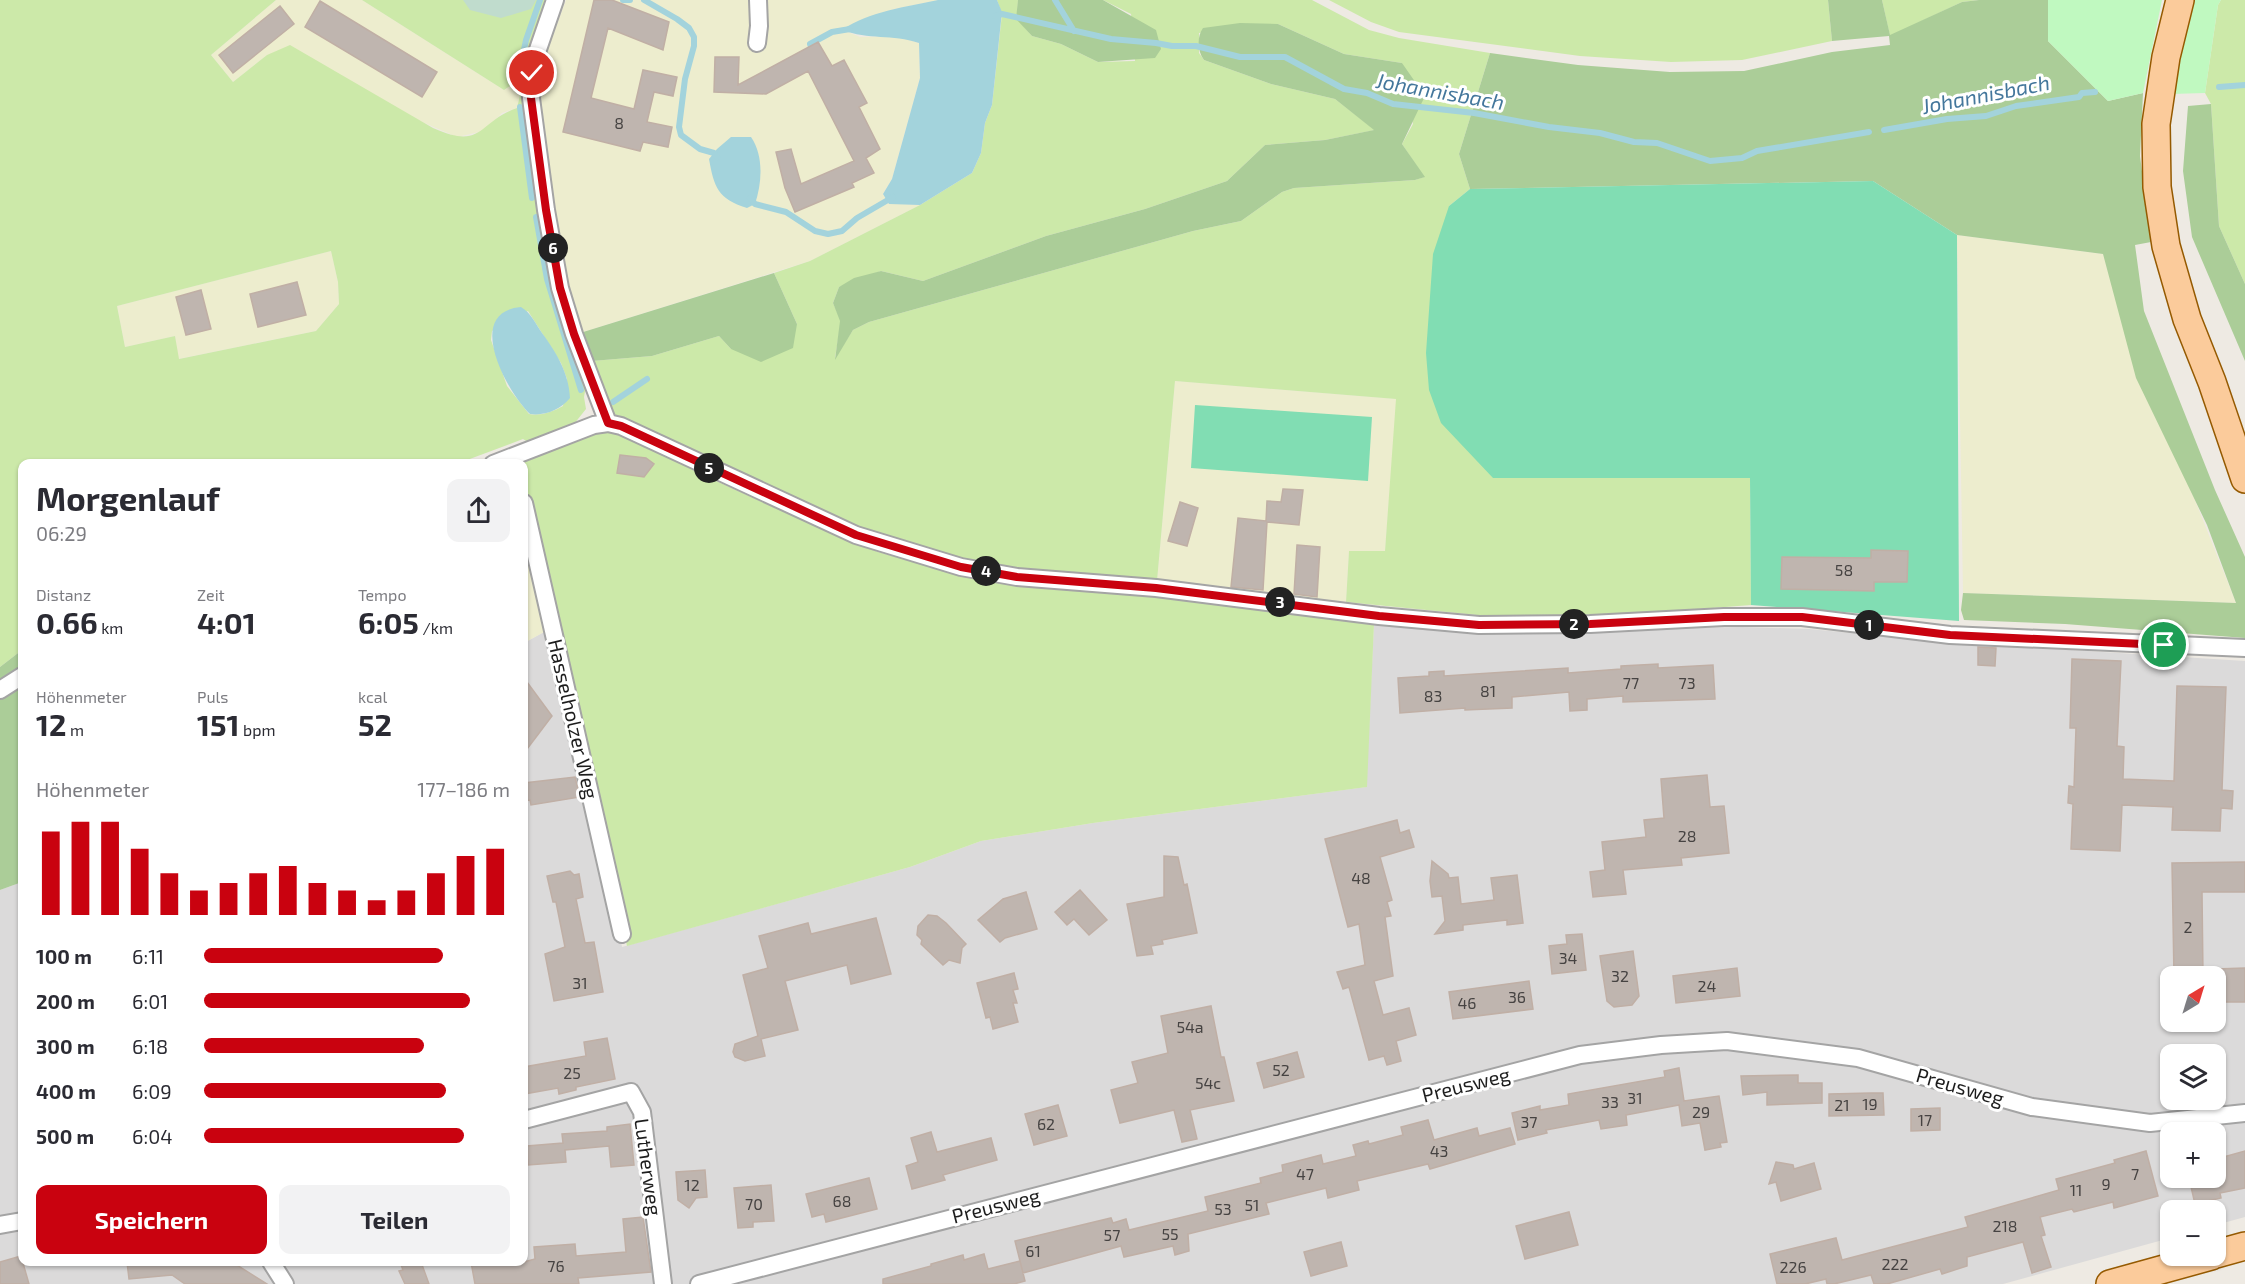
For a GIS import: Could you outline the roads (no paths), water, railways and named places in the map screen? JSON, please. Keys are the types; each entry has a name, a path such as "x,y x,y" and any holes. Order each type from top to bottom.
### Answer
{"main road":[{"path":"2180,0 2166,57 2156,124 2157,187 2166,246 2187,319 2212,382 2245,479"},
{"path":"2212,382 2245,440"},
{"path":"2226,1251 2245,1246"},
{"path":"2110,1284 2174,1266"}],"street":[{"path":"555,0 535,58 531,98 546,210 560,288 574,334 608,423"},
{"path":"757,43 758,0"},
{"path":"518,459 584,428 608,423 621,426 856,535 961,567 1017,577 1156,588 1379,616 1479,625 1590,624 1724,617 1802,617 1950,635 2245,648"},
{"name":"Hasselholzer Weg","path":"528,521 622,934"},
{"path":"0,690 18,679"},
{"name":"Preusweg","path":"699,1284 1580,1055 1661,1045 1727,1041 1858,1058 2032,1107 2150,1123 2245,1113"},
{"name":"Lutherweg","path":"528,1119 631,1092 642,1112 663,1284"},
{"path":"0,1225 18,1222"},
{"path":"274,1266 285,1284"}],"water":[{"path":"938,0 997,0 1002,12 992,105 985,123 981,153 972,173 920,205 889,204 883,194 892,179 920,78 919,43 842,30 876,14"},
{"path":"731,137 751,137 760,161 761,170 755,204 747,208 730,200 719,191 711,169 709,159"},
{"path":"521,307 531,316 552,348 567,380 570,398 562,406 547,413 530,414 511,389 495,354 492,337 495,323 504,312"}],"waterway":[{"path":"519,73 526,40 540,0"},
{"path":"623,0 630,0"},
{"path":"644,0 677,19 689,28 694,37 694,46 685,79 679,127 681,135 700,149 714,153 717,157"},
{"path":"1055,0 1074,31"},
{"name":"Johannisbach","path":"995,16 1002,14 1111,39 1172,46 1196,46 1240,57 1285,57 1344,89 1367,93 1393,104 1474,113 1549,127 1600,133 1634,142 1657,143 1710,161 1742,158 1757,151 1869,132"},
{"name":"Johannisbach","path":"813,52 810,44 832,32 850,29"},
{"name":"Johannisbach","path":"2219,87 2245,85"},
{"name":"Johannisbach","path":"1884,130 1947,119 1986,116 2016,106 2079,97 2082,93 2095,92"},
{"path":"520,107 532,198"},
{"path":"750,198 755,204 786,212 815,231 828,234 842,231 857,218 893,197"},
{"path":"536,217 547,279 581,390"},
{"path":"613,402 647,379"}]}
